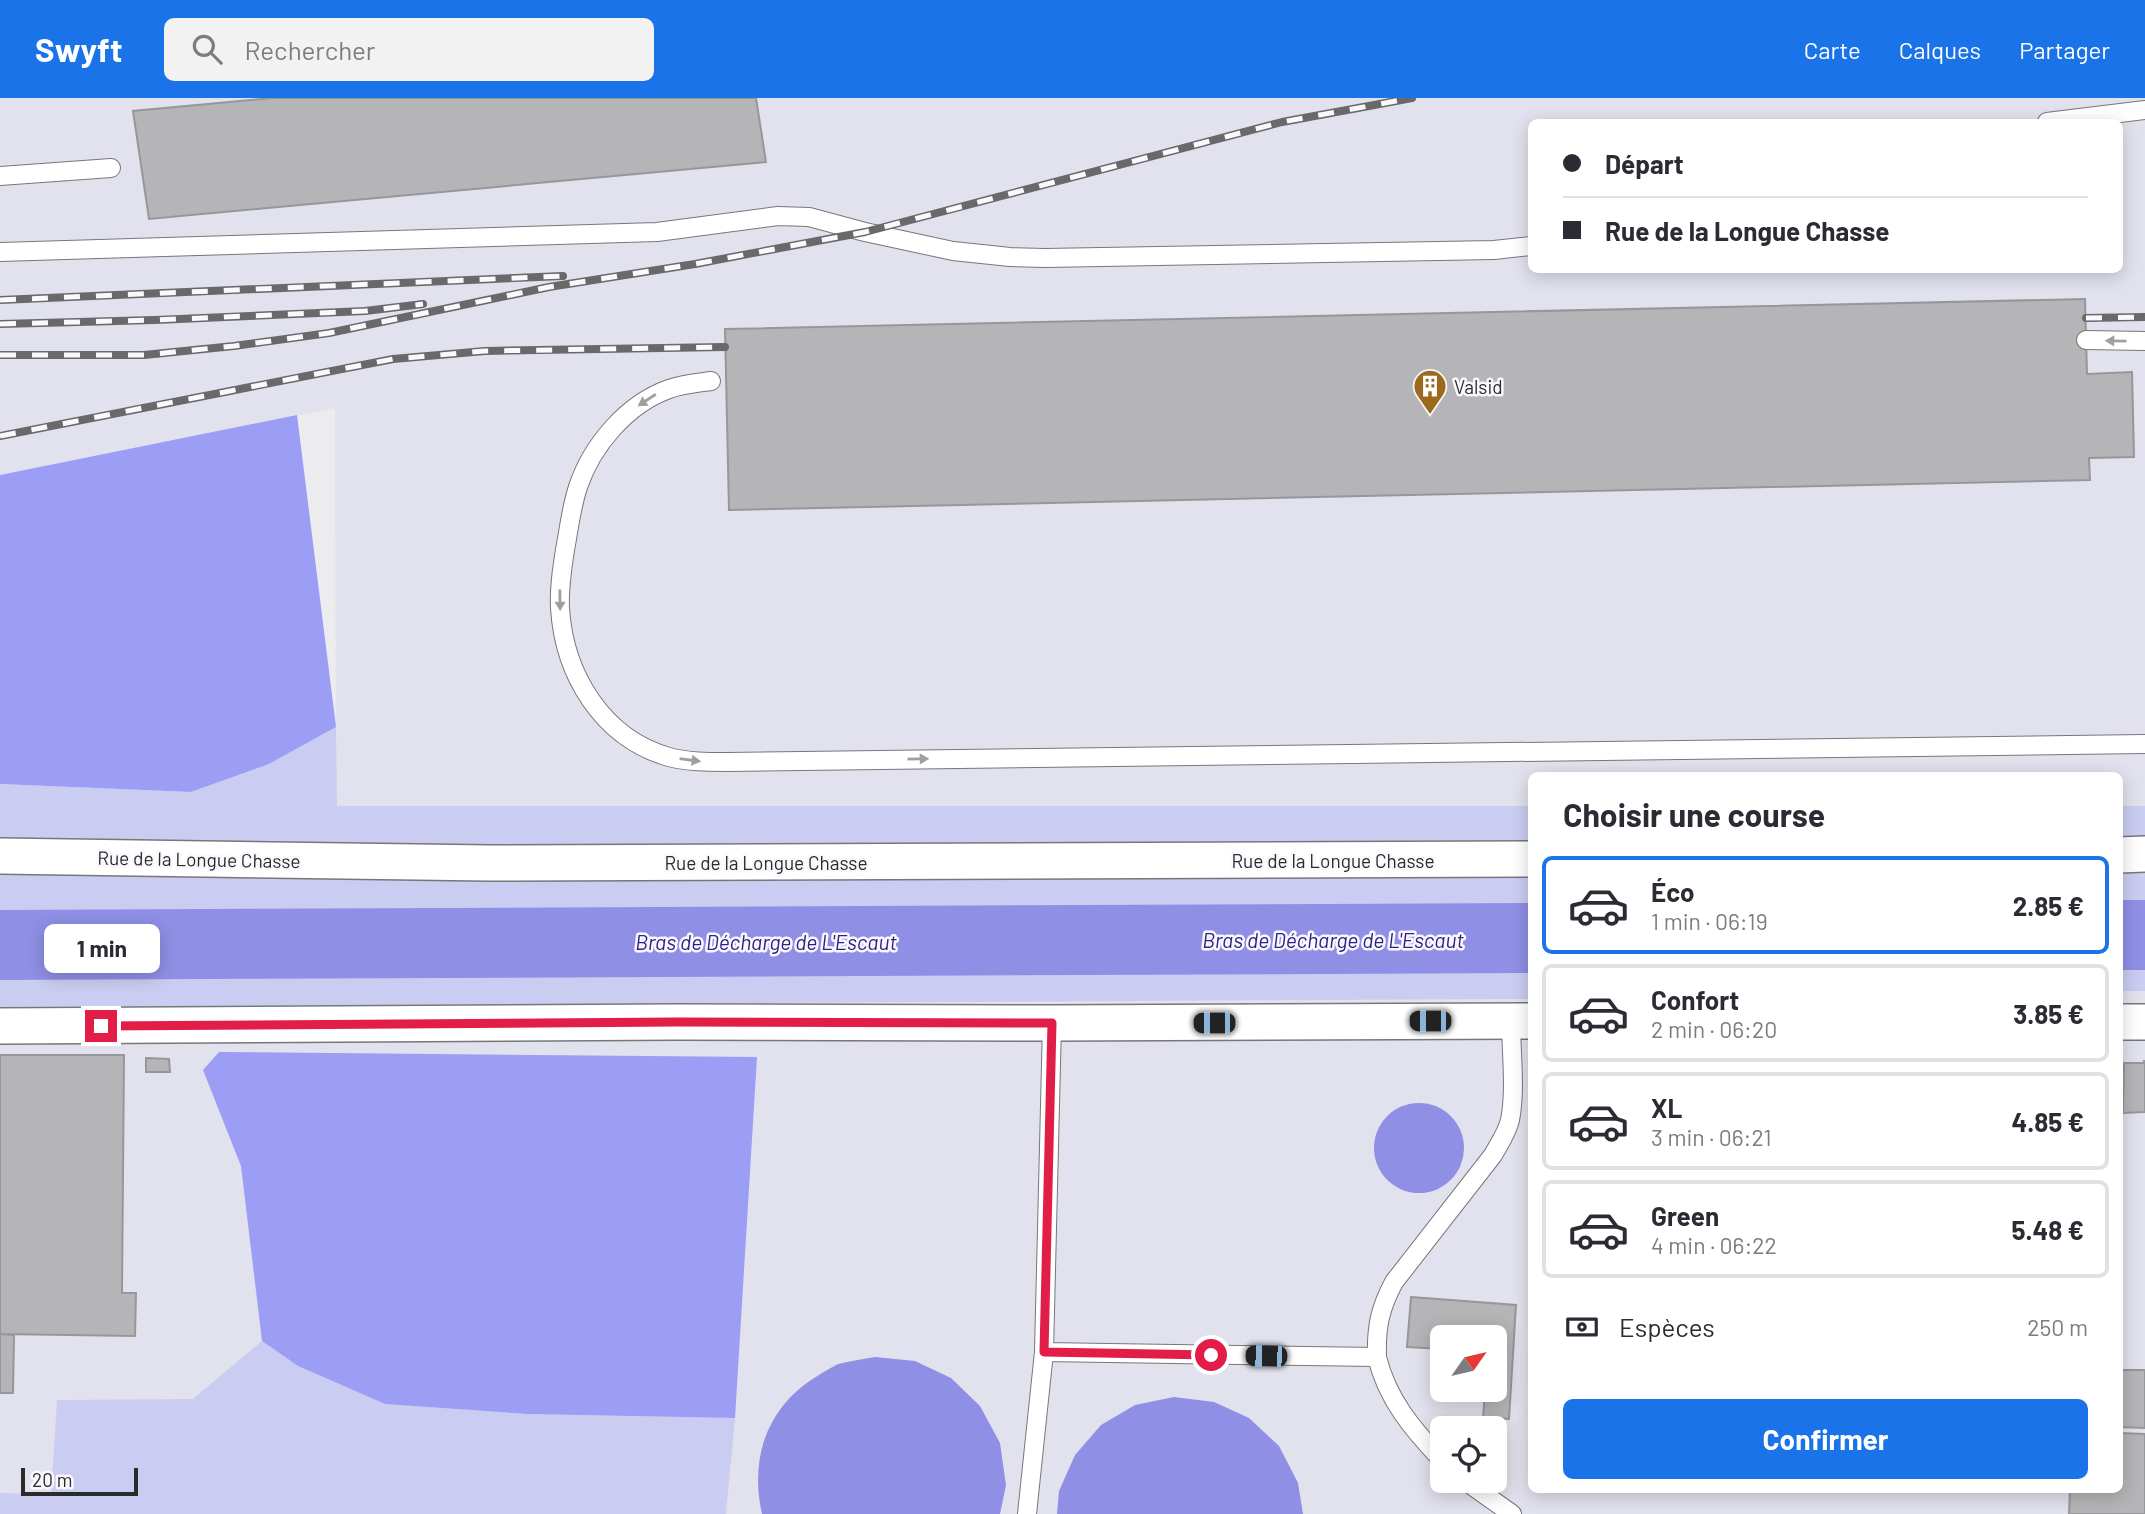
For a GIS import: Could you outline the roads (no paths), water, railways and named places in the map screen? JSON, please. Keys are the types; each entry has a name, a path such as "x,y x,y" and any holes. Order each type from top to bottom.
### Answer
{"street":[{"path":"2123,855 2145,855"},
{"name":"Rue de la Longue Chasse","path":"0,856 489,863 1528,859"},
{"path":"0,1026 1521,1021"},
{"path":"2123,1022 2145,1022"}],"lane":[{"path":"2072,119 2145,110"},
{"path":"0,176 111,168"},
{"path":"0,252 656,232 778,216 809,218 953,251 1010,257 1494,250 1528,247"},
{"path":"2086,340 2145,341"},
{"path":"711,381 673,387 657,394 622,419 607,436 584,470 578,486 572,506 560,585 566,650 584,692 612,726 630,739 668,757 727,762 2145,744"},
{"path":"1430,1446 1404,1416 1382,1377 1377,1357 1376,1334 1379,1316 1394,1282 1493,1155 1506,1130 1510,1121 1521,1021"},
{"path":"1027,1514 1044,1352 1052,1023"},
{"path":"1044,1352 1377,1357"},
{"path":"1482,1493 1512,1514"}],"waterway":[{"name":"Bras de Décharge de L'Escaut","path":"2123,935 2145,935"},
{"name":"Bras de Décharge de L'Escaut","path":"0,945 1528,938"}],"railway":[{"path":"0,355 144,355 329,333 549,287 695,264 865,232 1282,122 1412,98"},
{"path":"0,300 563,276"},
{"path":"0,324 365,311 423,304"},
{"path":"2086,318 2145,317"},
{"path":"0,436 393,359 485,351 725,347"}],"place":[{"name":"Valsid","path":"1430,416"}]}
